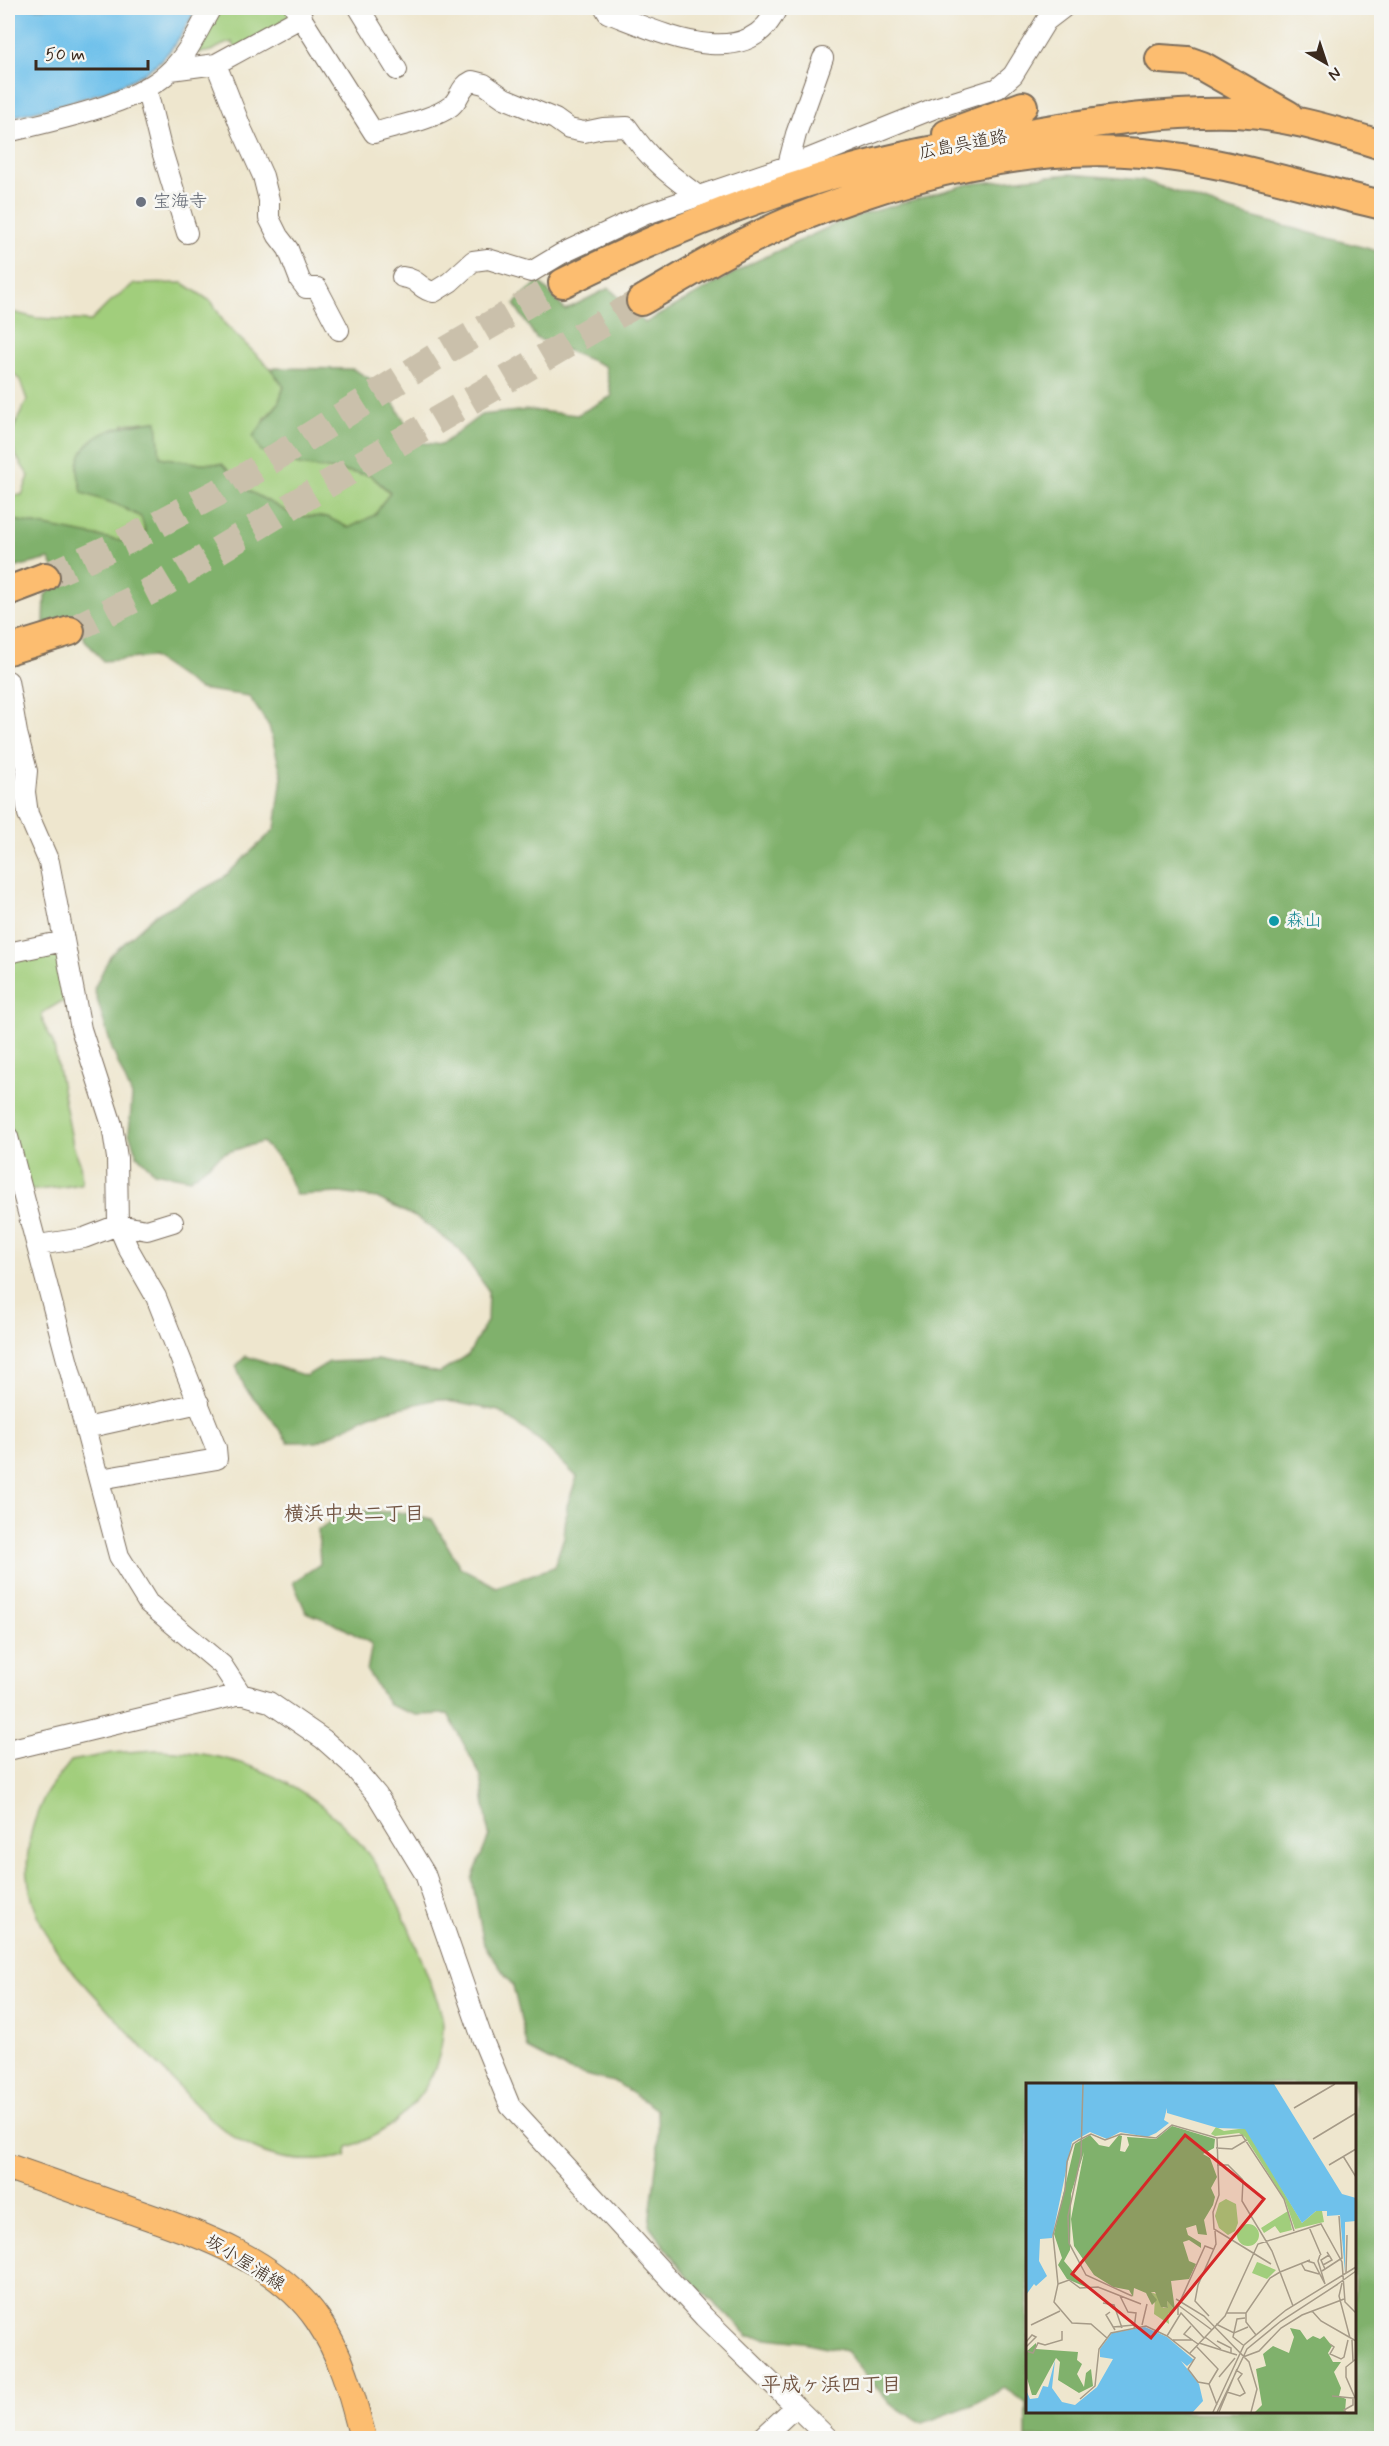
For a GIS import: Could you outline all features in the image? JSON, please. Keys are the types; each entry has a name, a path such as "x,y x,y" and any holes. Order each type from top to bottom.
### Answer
{"highway":[{"path":"1160,59 1188,61 1202,66 1303,124"},
{"path":"797,174 1023,105"},
{"name":"広島呉道路","path":"563,283 797,174 942,148 1111,121 1190,114 1237,113 1303,124 1382,145"},
{"name":"広島呉道路","path":"641,301 722,254 792,221 864,194 935,173 1061,152 1102,150 1183,158 1382,205"},
{"path":"8,591 45,577"},
{"path":"8,650 70,631"}],"main road":[{"name":"坂小屋浦線","path":"8,2167 213,2239 268,2272 298,2297 318,2319 341,2360 355,2403 363,2439"}],"street":[{"path":"8,132 78,114 122,99 146,87 171,70 188,48 211,8"},
{"path":"359,8 397,70"},
{"path":"605,8 608,13 700,44 735,44 753,37 774,16 777,8"},
{"path":"402,277 412,278 427,291 434,292 450,282 473,261 488,259 531,272 561,254 646,214 698,196 797,174 935,108 998,88 1013,75 1046,21 1063,8"},
{"path":"171,70 216,64 298,12 374,133 438,113 453,105 464,85 472,81 484,84 504,98 555,119 569,129 584,132 627,127 644,152 665,173 698,196"},
{"path":"797,174 796,134 823,58"},
{"path":"216,64 263,176 269,218 288,249 300,280 306,288 317,288 339,330"},
{"path":"146,87 161,148 187,233"},
{"path":"8,681 17,733 27,771 16,786 49,862 81,1029 111,1125 117,1158 118,1225 128,1248 156,1297 216,1448 217,1460 100,1479"},
{"path":"8,953 64,941"},
{"path":"8,1137 119,1556 148,1603 222,1665 241,1694"},
{"path":"38,1245 84,1238 118,1225 147,1230 173,1222"},
{"path":"86,1428 199,1403"},
{"path":"8,1750 241,1694 269,1702 323,1739 350,1762 377,1795 425,1874 482,2038 510,2106 704,2317 828,2439"},
{"path":"762,2439 795,2408"}],"green space":[{"path":"214,8 292,8 297,14 237,50 232,42 211,51 197,52 195,48"},
{"path":"1070,174 1142,180 1233,212 1381,252 1381,2438 1026,2438 1026,2413 1356,2413 1356,2083 1026,2083 1026,2403 1004,2388 972,2405 923,2423 890,2404 846,2351 803,2342 749,2336 690,2280 649,2225 658,2151 657,2110 617,2083 570,2071 528,2049 513,1986 484,1945 472,1879 489,1836 481,1777 448,1714 416,1715 389,1705 367,1671 372,1644 340,1626 306,1612 293,1582 320,1564 318,1530 345,1511 398,1512 432,1519 460,1567 496,1587 554,1567 564,1537 567,1506 577,1477 540,1441 499,1411 437,1399 371,1415 317,1442 288,1442 245,1388 236,1366 246,1356 306,1376 329,1362 377,1360 440,1373 468,1355 487,1321 488,1290 459,1249 419,1219 377,1198 340,1193 296,1195 282,1162 262,1142 224,1153 190,1179 154,1172 137,1155 129,1133 132,1096 112,1049 94,989 110,956 155,915 222,879 275,829 282,776 269,726 249,696 199,689 152,657 103,661 85,640 77,620 44,623 45,595 61,581 49,559 9,569 8,519 127,542 146,532 141,517 118,505 82,493 78,464 89,443 98,436 121,427 157,421 160,457 196,463 222,464 247,490 295,516 327,517 349,528 375,515 390,492 370,475 299,465 261,451 253,436 278,404 284,387 270,368 353,369 384,387 417,442 441,445 481,415 528,410 577,415 612,396 605,366 536,338 514,304 539,281 565,310 609,288 645,323 750,264 846,219 969,184"},
{"path":"183,283 212,302 225,324 270,368 284,386 278,404 264,419 299,465 370,475 390,493 375,515 349,528 327,517 295,516 247,490 222,464 196,463 159,457 156,421 124,424 118,505 141,517 146,532 127,542 8,519 8,495 22,495 29,476 16,454 12,439 16,423 27,400 20,380 8,369 8,311 36,318 91,321 110,302 134,284"},
{"path":"60,949 69,1001 59,1003 42,1013 43,1023 53,1042 73,1145 80,1163 82,1183 28,1191 8,1118 8,957"},
{"path":"156,1750 202,1754 245,1764 286,1782 305,1794 324,1808 360,1843 387,1882 398,1903 439,2006 443,2020 441,2048 426,2086 415,2102 385,2129 348,2147 346,2156 314,2160 285,2158 260,2151 236,2139 215,2123 67,1965 42,1924 34,1904 27,1862 36,1818 46,1794 71,1761 113,1753"}],"water":[{"path":"8,8 197,8 166,55 152,68 134,79 92,96 8,118"}],"waterway":[{"path":"8,802 18,794"}],"tunnel":[{"path":"45,577 126,541 230,486 445,351 563,283"},
{"path":"70,631 156,588 319,489 641,301"}],"place":[{"name":"宝海寺","path":"141,202"},
{"name":"森山","path":"1274,921"}],"district":[{"name":"横浜中央二丁目","path":"354,1514"},
{"name":"平成ヶ浜四丁目","path":"831,2385"}]}
